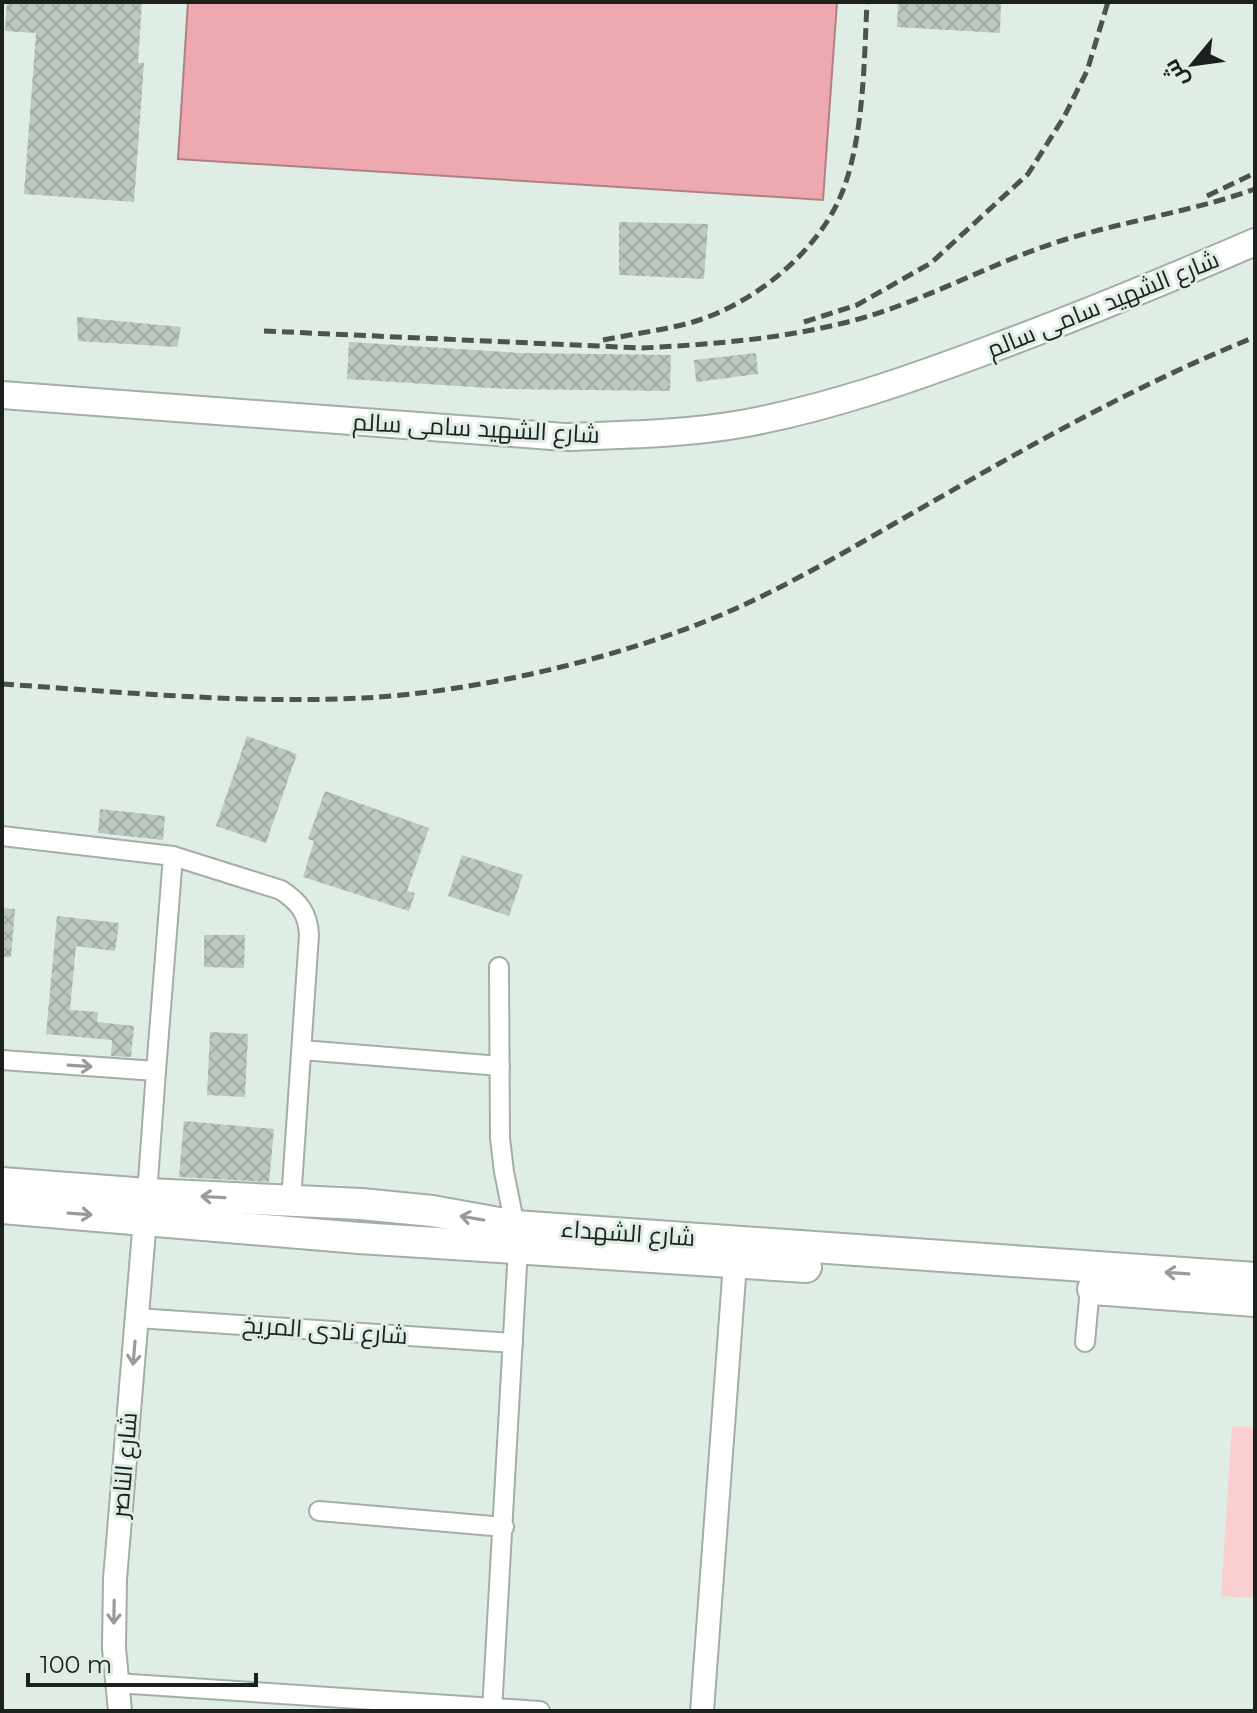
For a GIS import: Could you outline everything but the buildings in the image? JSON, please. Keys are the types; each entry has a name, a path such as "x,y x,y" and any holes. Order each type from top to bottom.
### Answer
{"highway":[{"name":"شارع الشهداء","path":"5,1195 146,1206 359,1238 427,1242 517,1237 736,1252 1255,1278"},
{"name":"شارع الشهداء","path":"146,1206 291,1201 361,1204 432,1211 517,1237"},
{"path":"359,1238 366,1221 361,1204"},
{"path":"427,1242 425,1225 432,1211"},
{"name":"شارع الشهداء","path":"736,1252 1090,1288 1255,1301"}],"main road":[{"name":"شارع الشهيد سامى سالم","path":"2,395 565,437 670,433 745,423 833,403 912,378 1102,308 1255,242"}],"street":[{"path":"2,836 173,856 281,890 303,908 309,921 309,935 291,1201"},
{"path":"146,1206 173,856"},
{"path":"492,1709 517,1237 502,1159 499,967"},
{"path":"302,1050 500,1066"},
{"path":"2,1060 156,1071"},
{"name":"شارع الناصر","path":"120,1711 114,1637 115,1579 146,1206"},
{"path":"702,1711 736,1252"},
{"path":"1085,1342 1090,1288"},
{"name":"شارع نادى المريخ","path":"137,1318 513,1343"},
{"path":"319,1511 504,1527"},
{"path":"116,1683 540,1711"}],"shaded area":[{"path":"188,2 837,2 823,200 178,159"},
{"path":"1232,1426 1255,1428 1255,1598 1221,1596"}],"railway":[{"path":"603,340 682,325 736,304 776,278 810,244 836,206 852,160 861,106 867,2"},
{"path":"804,322 857,305 931,263 1028,174 1064,117 1087,71 1108,2"},
{"path":"1207,196 1255,173"},
{"path":"264,331 642,348 785,335 869,316 1067,239 1255,189"},
{"path":"2,684 228,698 363,698 407,695 499,681 592,659 680,631 777,589 1094,412 1174,372 1255,337"}]}
